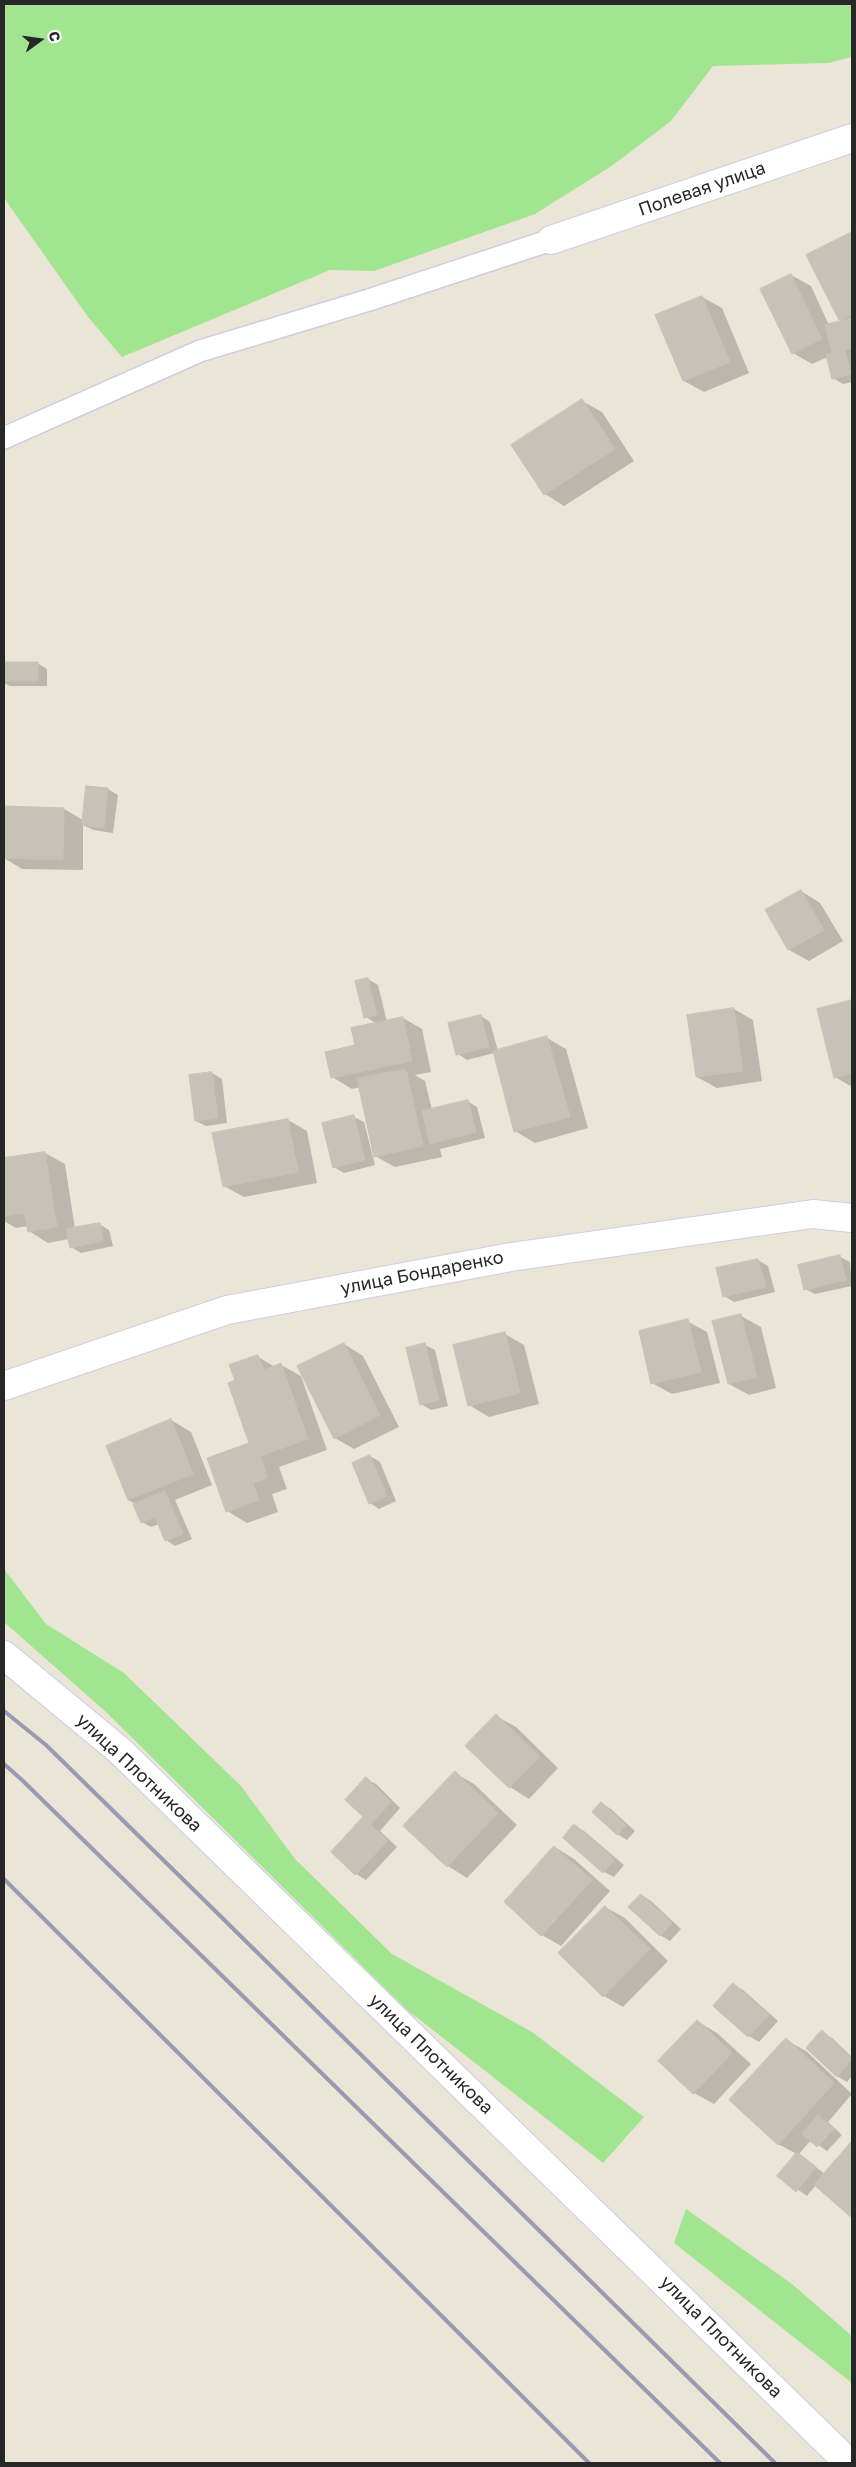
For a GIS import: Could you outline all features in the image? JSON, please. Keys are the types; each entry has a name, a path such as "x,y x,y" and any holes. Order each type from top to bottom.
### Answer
{"street":[{"name":"Полевая улица","path":"551,240 852,138"},
{"name":"улица Бондаренко","path":"4,1386 227,1310 511,1256 813,1214 852,1218"},
{"name":"улица Плотникова","path":"4,1655 120,1751 849,2463"}],"lane":[{"path":"4,438 200,351 369,300 551,240"}],"green space":[{"path":"4,4 852,4 852,57 828,63 713,66 671,121 613,165 535,214 374,271 330,270 122,357 88,317 4,198"},
{"path":"4,1569 46,1624 124,1673 241,1786 295,1859 392,1954 532,2032 644,2117 603,2163 406,2009 106,1712 4,1622"},
{"path":"686,2209 792,2284 852,2336 852,2383 674,2243"}],"building":[{"path":"852,232 852,314 839,320 806,255"},
{"path":"791,274 822,339 792,354 760,289"},
{"path":"702,296 730,362 683,381 655,315"},
{"path":"852,318 852,348 832,353 825,325"},
{"path":"845,350 851,374 832,379 826,355"},
{"path":"582,399 615,449 544,495 511,445"},
{"path":"4,662 38,662 38,681 4,681"},
{"path":"86,786 108,788 104,828 82,825"},
{"path":"4,806 64,808 63,860 4,858"},
{"path":"801,890 824,930 788,950 765,910"},
{"path":"368,978 377,1015 364,1018 355,981"},
{"path":"852,1000 852,1073 834,1078 817,1009"},
{"path":"734,1008 743,1071 696,1077 687,1015"},
{"path":"481,1015 489,1047 456,1055 448,1023"},
{"path":"403,1017 412,1061 331,1078 325,1052 355,1045 351,1028"},
{"path":"547,1036 570,1117 514,1132 493,1051"},
{"path":"406,1069 423,1146 374,1157 357,1079"},
{"path":"212,1072 218,1118 195,1121 189,1075"},
{"path":"468,1100 476,1132 430,1144 422,1111"},
{"path":"354,1115 365,1160 333,1168 322,1123"},
{"path":"288,1119 298,1172 223,1187 212,1133"},
{"path":"45,1152 57,1227 28,1232 24,1213 4,1216 4,1158"},
{"path":"100,1223 103,1241 70,1248 66,1229"},
{"path":"840,1255 846,1280 804,1290 798,1265"},
{"path":"758,1259 766,1287 723,1297 716,1268"},
{"path":"741,1314 757,1377 728,1384 712,1321"},
{"path":"688,1319 701,1372 651,1384 639,1331"},
{"path":"505,1332 520,1393 468,1406 453,1345"},
{"path":"344,1343 380,1415 334,1439 297,1366"},
{"path":"425,1343 439,1400 420,1405 406,1348"},
{"path":"258,1355 264,1370 281,1363 308,1439 260,1456 268,1478 253,1483 259,1500 226,1512 207,1458 249,1443 228,1383 235,1380 229,1365"},
{"path":"171,1419 193,1474 128,1500 106,1446"},
{"path":"370,1455 387,1496 369,1504 352,1463"},
{"path":"165,1491 183,1534 165,1541 155,1517 141,1523 133,1504"},
{"path":"496,1714 540,1757 509,1788 465,1746"},
{"path":"455,1771 498,1813 447,1867 403,1826"},
{"path":"366,1777 391,1802 371,1824 345,1800"},
{"path":"601,1802 626,1825 617,1835 592,1812"},
{"path":"363,1817 388,1841 355,1875 331,1852"},
{"path":"574,1824 615,1859 603,1873 563,1838"},
{"path":"554,1846 592,1880 541,1936 504,1902"},
{"path":"641,1894 672,1923 660,1936 628,1907"},
{"path":"605,1906 650,1949 603,1997 558,1953"},
{"path":"733,1983 769,2015 748,2037 713,2006"},
{"path":"697,2020 732,2053 693,2094 658,2061"},
{"path":"822,2030 852,2059 837,2077 806,2048"},
{"path":"786,2038 834,2083 778,2145 729,2100"},
{"path":"818,2115 834,2129 817,2147 802,2134"},
{"path":"852,2141 852,2218 814,2185"},
{"path":"797,2152 816,2167 796,2192 777,2176"}],"railway":[{"path":"4,1711 46,1745 775,2463"},
{"path":"4,1764 720,2463"},
{"path":"4,1879 589,2463"}]}
